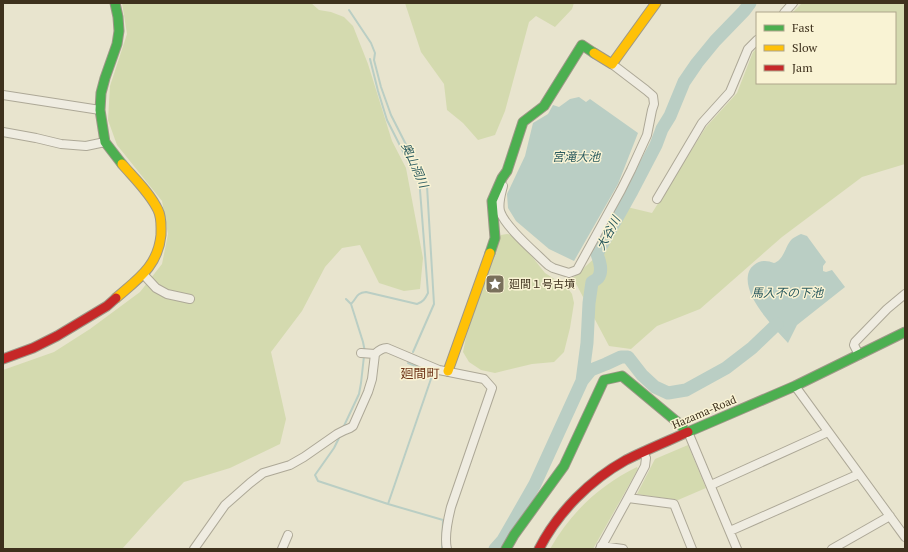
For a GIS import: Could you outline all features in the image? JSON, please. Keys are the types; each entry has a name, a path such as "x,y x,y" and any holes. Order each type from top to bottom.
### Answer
{"street":[{"path":"3,359 33,348 57,336 106,306 143,274 157,254 160,242 161,220 158,210 146,191 119,161 105,142 100,110 101,94 117,44 119,31 118,17 114,3"},
{"path":"612,64 656,3"},
{"path":"785,12 793,3"},
{"path":"657,199 702,123 730,92 748,49 756,41"},
{"path":"448,371 495,238 492,201 502,178 507,171 523,122 544,106 582,45 612,64 653,96 654,104 647,135 621,190 577,270 569,273 548,265 508,225 500,210 500,197 503,186 502,178"},
{"path":"3,95 100,110"},
{"path":"3,132 61,144 86,146 105,142"},
{"path":"143,274 156,288 167,294 190,299"},
{"path":"859,356 854,345 855,342 887,309 905,294"},
{"name":"Hazama-Road","path":"539,549 546,536 568,506 598,478 625,461 795,386 859,356 905,332"},
{"path":"194,549 225,505 250,482 263,473 290,465 353,426 372,379 368,353 383,348 387,348 440,370 484,379 492,388 451,507 448,520 446,542 447,549"},
{"path":"506,549 564,466 604,380 622,376 682,426 711,485 737,549"},
{"path":"795,386 905,537"},
{"path":"711,485 828,432"},
{"path":"623,549 600,548 645,466 646,458 643,452"},
{"path":"730,531 859,474"},
{"path":"628,498 674,504 692,549"},
{"path":"832,549 890,516"},
{"path":"282,549 288,535"}],"green space":[{"path":"122,3 311,3 319,10 331,12 344,17 353,26 368,64 392,141 406,168 423,258 420,289 404,291 379,283 360,245 342,248 325,267 302,311 271,352 286,419 280,444 230,468 184,482 122,549 3,549 3,370 54,352 90,329 140,292 162,264 168,234 162,201 117,145 108,120 110,86 127,34"},
{"path":"405,3 574,3 572,9 555,27 536,16 529,22 505,111 495,135 478,140 463,123 447,110 444,84 421,52"},
{"path":"802,3 905,3 905,164 862,177 782,237 700,309 657,326 631,349 609,346 573,278 600,253 627,207 652,213 706,127 737,93 753,52 756,49 756,84 896,84 896,12 793,12"},
{"path":"507,234 518,239 545,273 567,287 572,294 574,303 564,352 554,362 532,364 495,373 481,370 469,362 463,352 466,337 498,238 501,235"},
{"path":"688,445 706,488 678,500 637,494 655,459"},
{"path":"637,467 638,469 593,549 550,549 567,524 587,501 611,482"}],"water":[{"name":"宮滝大池","path":"579,97 586,102 590,99 638,133 618,184 574,261 549,249 516,221 508,208 507,194 525,156 533,123 548,114 553,105 559,107 570,99"},
{"name":"馬入不の下池","path":"801,234 807,236 826,262 823,266 823,271 826,272 832,270 845,287 797,325 788,343 768,321 755,302 748,284 748,275 749,271 756,263 761,261 769,261 774,263 780,259 792,239"}],"waterway":[{"name":"大谷川","path":"495,549 503,540 535,484 582,381 592,282 598,278 601,269 597,254 656,145 684,82 715,41 750,3"},
{"name":"奥山洞川","path":"349,10 371,43 375,53 374,60 381,87 391,115 427,186 434,304 413,352"},
{"path":"351,304 358,295 366,292 417,304 424,300 428,293 418,181 387,120 370,59"},
{"path":"346,299 351,304 365,352"},
{"path":"582,381 591,370 621,357 628,357 642,375 655,387 668,393 686,390 726,368 752,348 777,324"},
{"path":"343,428 359,394 364,356"},
{"name":"奥山洞川","path":"388,504 433,373 408,363"},
{"path":"340,436 334,448 315,475 318,481 443,520 442,549"}],"traffic: fast":[{"path":"115,3 119,31 117,44 101,93 100,110 105,142 122,164"},
{"path":"490,253 495,238 492,201 502,178 507,171 523,122 544,106 582,45 594,53"},
{"path":"688,432 795,386 905,332"},
{"path":"506,549 514,535 564,466 604,380 622,376 682,426 685,433"}],"traffic: slow":[{"path":"594,53 612,64 656,3"},
{"path":"116,298 146,271 156,255 161,235 160,216 155,204 142,186 122,164"},
{"path":"448,371 490,253"}],"traffic: jam":[{"path":"3,359 33,348 57,336 107,306 116,298"},
{"path":"539,549 565,510 600,477 626,460 688,432"}],"place":[{"name":"廻間１号古墳","path":"495,284"}],"district":[{"name":"廻間町","path":"420,373"}]}
